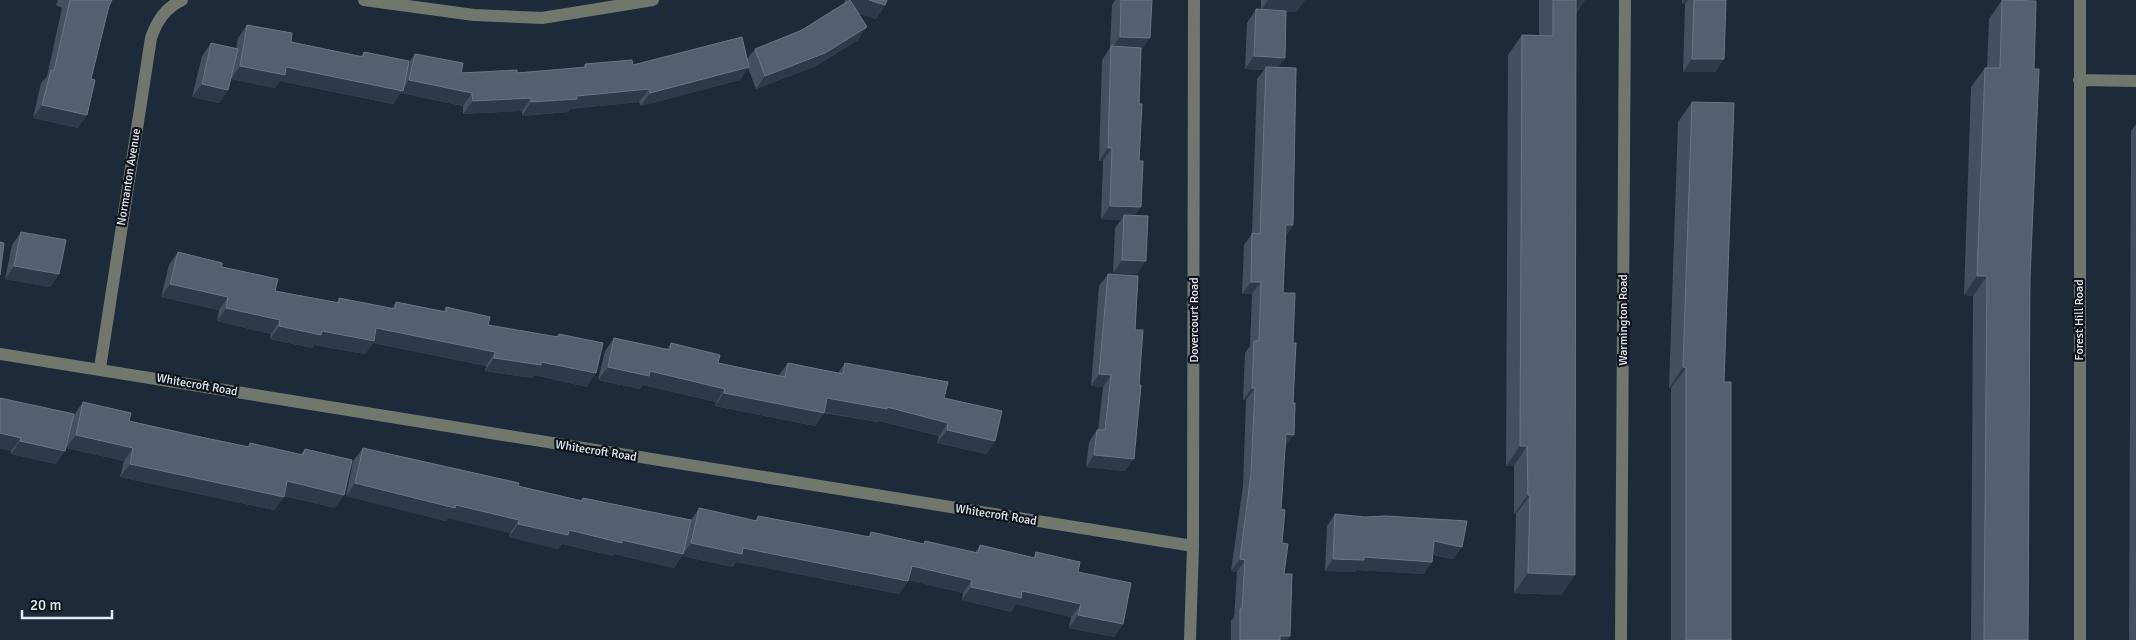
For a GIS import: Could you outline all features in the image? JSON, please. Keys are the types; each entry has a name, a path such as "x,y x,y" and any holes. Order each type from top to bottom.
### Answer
{"street":[{"name":"Normanton Avenue","path":"100,368 151,38 158,20 175,3 182,0"},
{"path":"364,0 474,15 542,18 654,0"},
{"name":"Dovercourt Road","path":"1190,640 1193,546 1194,0"},
{"name":"Warmington Road","path":"1621,640 1625,0"},
{"name":"Forest Hill Road","path":"2080,0 2078,80 2080,640"},
{"path":"2078,80 2136,81"},
{"name":"Whitecroft Road","path":"0,354 100,368 272,398 1193,546"}],"building":[{"path":"70,0 112,0 91,79 95,80 87,115 42,105 51,70 54,71"},
{"path":"850,0 867,27 825,53 765,76 755,49 802,30"},
{"path":"869,0 887,0 885,5"},
{"path":"1121,0 1152,0 1150,38 1120,37"},
{"path":"1553,0 1576,0 1575,575 1528,573 1530,495 1528,495 1527,446 1520,446 1522,35 1553,36"},
{"path":"1694,0 1726,0 1724,59 1692,59"},
{"path":"2002,0 2036,1 2034,69 2039,69 2030,278 2028,640 1984,640 1987,276 1977,276 1985,68 2000,68"},
{"path":"1256,9 1286,11 1285,58 1254,56"},
{"path":"247,25 292,33 291,42 363,57 364,52 409,61 403,91 286,67 285,75 240,66"},
{"path":"742,37 749,67 650,93 649,89 577,96 577,99 531,102 531,98 473,101 472,93 409,80 415,54 463,63 461,73 517,70 517,73 586,67 585,64 632,60 633,65"},
{"path":"211,43 238,49 228,90 202,84"},
{"path":"1111,46 1141,48 1139,104 1142,104 1139,161 1143,161 1141,207 1110,206 1112,148 1108,148"},
{"path":"1266,67 1296,68 1293,225 1286,225 1283,293 1295,293 1293,343 1296,343 1293,403 1295,403 1294,435 1286,434 1281,509 1285,510 1282,543 1288,544 1284,574 1292,574 1290,636 1280,636 1280,640 1240,640 1240,609 1242,609 1245,560 1240,559 1251,474 1255,388 1252,388 1254,341 1259,341 1261,282 1251,282 1252,233 1260,234"},
{"path":"1692,102 1734,103 1724,382 1731,382 1731,640 1686,640 1686,368 1683,367"},
{"path":"1124,215 1148,216 1146,261 1122,260"},
{"path":"21,232 66,240 59,274 14,266"},
{"path":"0,242 4,243 0,275"},
{"path":"178,252 222,263 222,267 278,279 275,291 339,303 339,298 395,309 396,302 446,312 446,307 490,317 488,325 558,337 559,334 603,343 596,373 541,362 541,365 494,358 495,352 376,328 374,341 322,331 321,335 279,326 280,320 226,308 228,297 170,284"},
{"path":"1108,274 1138,276 1135,330 1143,330 1139,385 1141,385 1134,459 1094,455 1097,430 1105,430 1111,375 1099,374"},
{"path":"614,338 670,350 671,343 720,355 718,363 785,377 788,363 843,374 845,363 948,382 944,398 1002,411 995,441 947,430 948,423 887,407 887,409 827,398 824,413 724,393 725,389 650,371 649,376 608,367"},
{"path":"0,398 74,414 65,451 20,441 21,438 0,433"},
{"path":"83,402 131,413 129,421 196,436 249,447 250,443 303,455 305,449 352,460 344,495 287,481 284,497 130,464 133,448 76,435"},
{"path":"363,448 519,483 518,486 582,501 583,498 691,520 683,554 622,540 622,543 569,530 568,535 518,524 519,520 456,505 455,508 355,483"},
{"path":"699,508 757,521 758,516 870,537 871,532 924,544 925,541 978,553 980,545 1035,558 1036,552 1080,562 1078,572 1131,583 1123,624 1078,615 1081,604 1022,591 1021,598 971,587 972,580 912,566 908,581 743,548 742,554 691,543"},
{"path":"1335,514 1467,521 1462,547 1434,541 1432,562 1364,557 1364,560 1333,559"}]}
